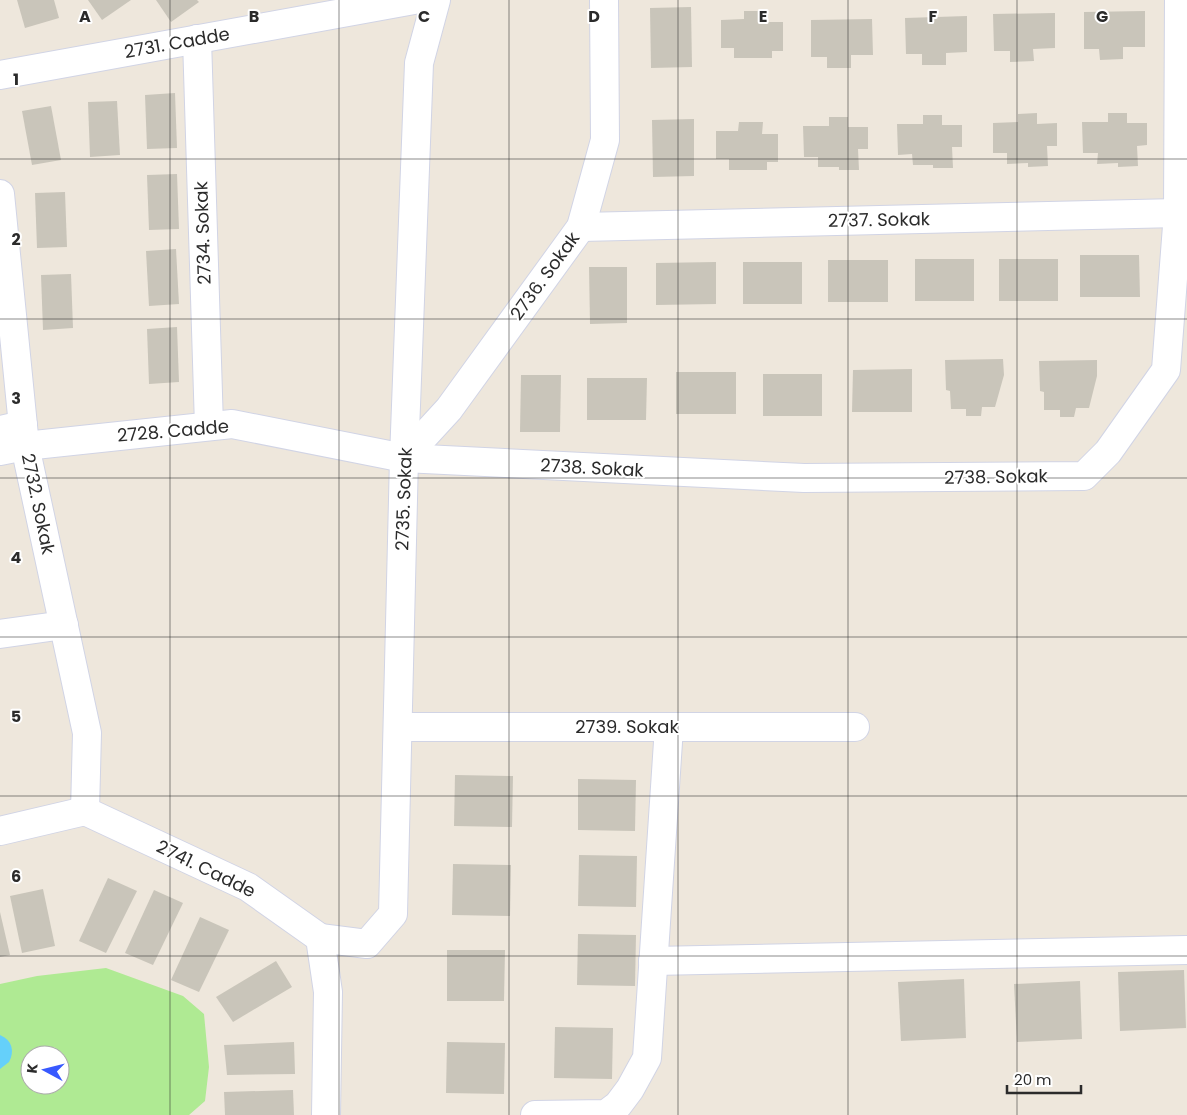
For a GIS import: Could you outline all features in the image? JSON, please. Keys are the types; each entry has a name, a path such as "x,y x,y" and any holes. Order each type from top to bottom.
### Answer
{"street":[{"name":"2731. Cadde","path":"0,75 414,0"},
{"name":"2735. Sokak","path":"320,938 367,944 393,914 404,458 419,63 436,0"},
{"name":"2736. Sokak","path":"404,458 449,409 581,227 605,140 604,0"},
{"name":"2738. Sokak","path":"404,458 804,478 1084,476 1108,452 1166,370 1178,213 1179,0"},
{"name":"2734. Sokak","path":"198,39 209,426"},
{"name":"2732. Sokak","path":"0,194 12,438 64,625 87,733 85,811"},
{"name":"2737. Sokak","path":"581,227 1178,213"},
{"name":"2728. Cadde","path":"12,438 232,424 404,458"},
{"path":"0,634 64,625"},
{"name":"2739. Sokak","path":"398,727 855,727"},
{"path":"535,1115 606,1114 622,1100 639,1075 647,1058 669,727"},
{"path":"0,831 85,811"},
{"name":"2741. Cadde","path":"85,811 248,887 320,938"},
{"path":"320,938 328,992 326,1115"},
{"path":"653,962 1187,950"}],"green space":[{"path":"106,968 183,996 204,1014 209,1067 205,1101 189,1115 0,1115 0,984 37,976"}],"water":[{"path":"0,1035 10,1043 12,1054 9,1062 0,1069"}],"building":[{"path":"17,0 54,0 59,18 25,28"},
{"path":"88,0 131,0 102,20"},
{"path":"156,0 197,0 199,2 171,22"},
{"path":"691,7 692,67 651,68 650,8"},
{"path":"744,11 768,11 768,22 783,22 783,51 772,51 772,58 734,58 734,48 721,48 721,20 744,19"},
{"path":"1145,11 1145,47 1123,47 1123,59 1100,60 1099,49 1084,49 1084,12"},
{"path":"1055,13 1055,48 1033,49 1034,61 1010,62 1010,51 994,51 993,14"},
{"path":"967,16 967,52 946,53 946,65 922,65 922,54 906,54 905,18"},
{"path":"872,19 873,55 851,55 851,68 827,68 827,57 811,57 811,20"},
{"path":"175,93 177,148 147,149 145,95"},
{"path":"117,101 120,155 90,157 88,102"},
{"path":"51,106 61,160 32,165 22,111"},
{"path":"1037,113 1037,124 1057,123 1057,146 1047,146 1048,166 1028,167 1028,163 1007,164 1007,153 993,153 993,123 1018,122 1018,114"},
{"path":"1108,113 1127,113 1127,123 1147,123 1147,145 1137,146 1138,166 1118,167 1118,163 1097,164 1098,153 1083,153 1082,122 1108,122"},
{"path":"923,115 942,115 942,125 962,125 962,147 952,147 953,168 913,165 912,154 898,155 897,124 923,124"},
{"path":"829,117 848,117 848,127 868,127 868,149 858,149 859,170 839,170 839,167 818,167 818,157 804,157 803,126 829,126"},
{"path":"694,119 694,176 653,177 652,120"},
{"path":"739,122 763,122 762,134 778,134 778,162 767,162 767,170 729,170 729,159 716,159 716,131 738,131"},
{"path":"177,174 179,229 149,230 147,175"},
{"path":"65,192 67,247 37,248 35,193"},
{"path":"176,249 179,304 149,306 146,251"},
{"path":"1080,255 1139,255 1140,297 1080,297"},
{"path":"915,259 974,259 974,301 915,301"},
{"path":"999,259 1058,259 1058,301 999,301"},
{"path":"828,260 888,260 888,302 828,302"},
{"path":"716,262 716,304 656,305 656,263"},
{"path":"743,262 802,262 802,304 743,304"},
{"path":"589,267 627,267 627,323 590,324"},
{"path":"71,274 73,328 43,330 41,275"},
{"path":"177,327 179,382 149,384 147,329"},
{"path":"1003,359 1004,375 995,407 982,407 981,416 966,416 966,409 951,409 950,391 946,390 945,360"},
{"path":"1097,360 1097,376 1089,408 1076,408 1074,417 1060,417 1060,410 1044,410 1044,392 1040,391 1039,361"},
{"path":"912,369 912,412 852,412 853,370"},
{"path":"676,372 736,372 736,414 676,414"},
{"path":"763,374 822,374 822,416 763,416"},
{"path":"521,375 561,375 560,432 520,432"},
{"path":"587,378 647,378 646,420 587,420"},
{"path":"455,775 513,776 512,827 454,826"},
{"path":"578,779 636,780 635,831 578,830"},
{"path":"579,855 637,856 636,907 578,906"},
{"path":"453,864 511,865 510,916 452,915"},
{"path":"108,878 137,891 106,953 79,941"},
{"path":"43,889 55,946 22,953 10,896"},
{"path":"154,890 183,903 153,965 125,953"},
{"path":"0,912 10,955 0,957"},
{"path":"200,917 229,930 199,992 171,980"},
{"path":"578,934 636,935 635,986 577,985"},
{"path":"447,950 505,950 504,1001 447,1001"},
{"path":"276,961 292,987 233,1022 216,997"},
{"path":"1184,970 1186,1028 1120,1031 1118,972"},
{"path":"964,979 966,1038 901,1041 898,982"},
{"path":"1080,981 1082,1039 1017,1042 1014,984"},
{"path":"555,1027 613,1028 612,1079 554,1078"},
{"path":"294,1042 295,1074 227,1075 224,1045"},
{"path":"447,1042 505,1043 504,1094 446,1093"},
{"path":"293,1090 294,1115 225,1115 224,1092"}]}
